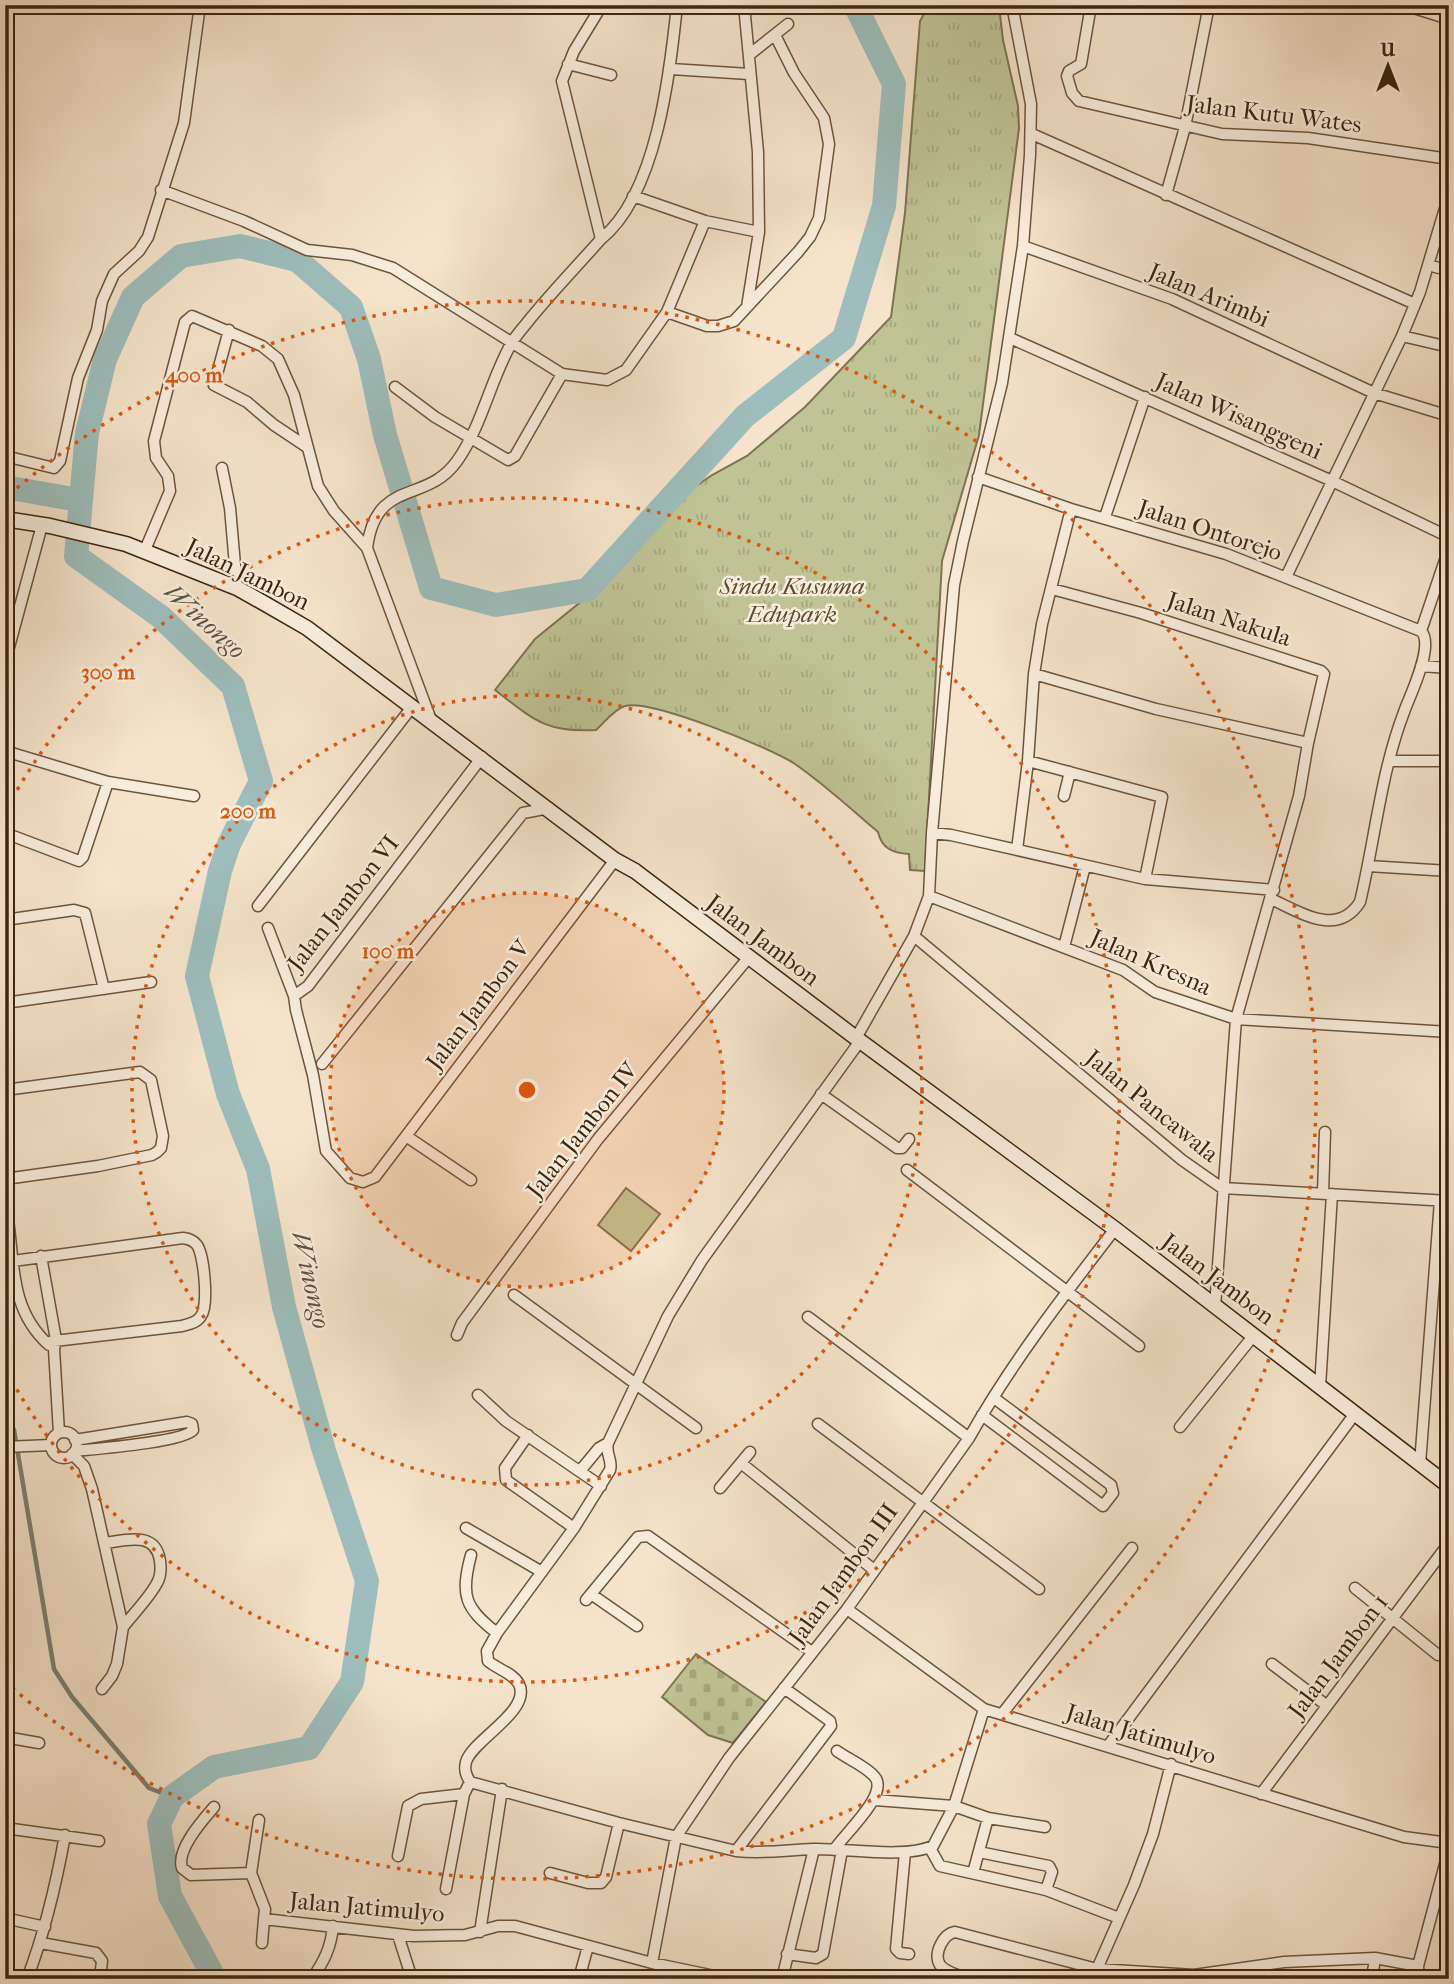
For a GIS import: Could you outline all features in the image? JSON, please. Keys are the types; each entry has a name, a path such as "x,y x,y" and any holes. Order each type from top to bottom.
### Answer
{"main road":[{"name":"Jalan Jambon","path":"5,519 46,525 145,550 237,588 307,628 482,757 615,860 635,871 858,1040 1115,1229 1449,1486"}],"street":[{"path":"5,457 54,468 58,466 78,378 97,330 102,301 114,274 139,251 148,237 184,123 200,5"},
{"path":"601,239 562,81 568,64 602,5"},
{"path":"367,548 371,526 378,510 448,470 456,462 470,438 511,343 538,309 617,224 633,196 650,158 671,68 677,5"},
{"path":"744,5 758,152 759,232 747,307"},
{"path":"470,1782 465,1772 466,1759 518,1705 520,1698 520,1687 514,1678 488,1661 487,1651 601,1486 612,1464 606,1451 608,1443 668,1317 702,1260 858,1040 914,936 929,896 954,585 1002,383 1023,246 1032,134 1030,95 1012,5"},
{"name":"Jalan Kutu Wates","path":"1091,5 1081,64 1067,74 1067,80 1079,101 1185,127 1241,136 1341,142 1449,159"},
{"path":"1166,195 1185,127 1209,5"},
{"path":"1404,5 1449,19"},
{"path":"749,55 788,24"},
{"path":"667,312 700,325 718,327 734,321 766,289 810,237 821,210 828,154 824,118 794,73 775,35"},
{"path":"568,64 611,75"},
{"path":"671,68 749,74"},
{"path":"1032,134 1415,304"},
{"path":"162,190 244,221 307,250 352,255 393,268 562,374 601,380 626,370 667,312 705,221"},
{"path":"1286,577 1402,336 1415,304 1449,195"},
{"path":"633,196 705,221 759,232"},
{"name":"Jalan Arimbi","path":"1023,246 1172,299 1374,393 1449,416"},
{"path":"1435,267 1449,270"},
{"path":"145,550 170,491 168,476 156,458 154,441 185,322 188,317 196,317 262,346 278,359 294,395 318,486 325,500 367,548 431,720"},
{"path":"229,330 214,385 247,402 274,425 307,447"},
{"path":"1402,336 1449,347"},
{"name":"Jalan Wisanggeni","path":"1010,338 1332,481 1449,537"},
{"path":"395,387 435,418 504,459 512,460 562,374"},
{"path":"1105,517 1145,397"},
{"path":"222,468 230,508 237,588"},
{"name":"Jalan Ontorejo","path":"978,477 1071,509 1226,554 1423,633"},
{"path":"1017,850 1028,761 1034,674 1042,624 1071,509"},
{"path":"5,662 9,631 46,525"},
{"path":"932,833 1144,879 1273,894 1318,920 1344,918 1353,912 1360,902 1390,761 1402,717 1421,666 1427,641 1423,633 1449,548"},
{"name":"Jalan Nakula","path":"1052,589 1142,613 1321,671 1324,677 1308,743"},
{"path":"1421,666 1449,668"},
{"path":"1034,674 1156,709 1308,743 1299,796 1236,1019 1215,1307"},
{"path":"258,906 412,707"},
{"path":"5,751 108,782 194,796"},
{"name":"Jalan Jambon VI","path":"375,1177 363,1182 350,1178 326,1152 313,1075 294,996 308,986 482,757"},
{"path":"1028,761 1162,797 1144,879"},
{"path":"1390,761 1449,761"},
{"path":"1064,796 1070,772"},
{"path":"5,833 79,861 83,857 108,782"},
{"path":"322,1064 523,813 549,808"},
{"name":"Jalan Jambon V","path":"375,1177 615,860"},
{"path":"1064,947 1085,866"},
{"path":"1368,866 1449,871"},
{"name":"Jalan Kresna","path":"929,896 1124,970 1154,992 1236,1019 1449,1032"},
{"path":"5,920 74,910 85,913 104,989"},
{"path":"268,928 294,996"},
{"name":"Jalan Pancawala","path":"914,936 1182,1160 1222,1188 1445,1201"},
{"name":"Jalan Jambon IV","path":"457,1335 462,1323 598,1139 749,957"},
{"path":"5,1003 151,982"},
{"path":"5,1090 144,1073 151,1080 163,1136 161,1148 152,1155 98,1166 5,1179"},
{"path":"821,1094 897,1148 902,1148 909,1139"},
{"path":"1320,1387 1327,1194 1325,1132"},
{"path":"405,1136 471,1180"},
{"path":"907,1170 1139,1346"},
{"path":"5,1201 24,1315 52,1343"},
{"path":"1420,1464 1445,1201"},
{"name":"Jalan Jambon III","path":"652,1963 676,1837 729,1758 846,1609 969,1438 1067,1291 1115,1229"},
{"path":"13,1261 183,1238 194,1242 200,1251 205,1310 198,1320 182,1326 52,1343"},
{"path":"41,1256 52,1343 58,1433"},
{"path":"514,1295 696,1428"},
{"path":"808,1317 969,1438"},
{"path":"1180,1427 1254,1335"},
{"path":"478,1395 506,1421 601,1486"},
{"path":"982,1415 1102,1506 1113,1493 1111,1485 994,1398"},
{"path":"1108,1746 1354,1415"},
{"path":"74,1448 173,1438 190,1434 193,1427 187,1422 171,1424 74,1448 63,1457 58,1456 52,1449 54,1436 68,1433 74,1448 84,1466 105,1543 123,1628 117,1664 102,1689"},
{"path":"171,1424 173,1438"},
{"path":"818,1424 1038,1589"},
{"path":"528,1435 505,1468 506,1480 574,1528"},
{"path":"580,1471 599,1448 608,1443"},
{"path":"5,1447 51,1445"},
{"path":"720,1488 750,1452"},
{"path":"741,1463 874,1570"},
{"path":"466,1528 542,1572"},
{"path":"637,1626 589,1597 638,1537 648,1536 812,1652"},
{"path":"105,1543 141,1539 155,1546 159,1554 161,1567 157,1583 123,1628"},
{"name":"Jalan Jambon 1","path":"1261,1794 1449,1543"},
{"path":"1002,1714 1132,1548"},
{"path":"471,1555 467,1603 477,1618 497,1633"},
{"path":"1355,1588 1438,1655"},
{"name":"Jalan Jatimulyo","path":"846,1609 984,1709 1404,1837 1449,1843"},
{"path":"1272,1664 1326,1705"},
{"path":"736,1851 831,1726 830,1721 784,1688"},
{"path":"470,1782 620,1824 736,1851 763,1854 814,1849 905,1852 930,1848 935,1844 954,1806 984,1709"},
{"path":"5,1737 39,1743"},
{"path":"787,1954 816,1958 823,1954 838,1850 875,1800 878,1786 874,1776 837,1751"},
{"path":"1097,1969 1134,1885 1153,1833 1171,1764"},
{"path":"446,1889 464,1794 470,1782"},
{"path":"480,1932 502,1789"},
{"path":"398,1856 408,1806 421,1800 464,1794"},
{"path":"875,1800 954,1806 988,1818 1045,1827"},
{"path":"214,1807 198,1825 181,1857 182,1868 191,1875 251,1873"},
{"path":"973,1873 988,1818"},
{"name":"Jalan Jatimulyo","path":"259,1819 251,1873 265,1909 264,1919 398,1935 445,1936 480,1932 506,1925 652,1963 729,1979"},
{"path":"550,1874 588,1883 601,1883 606,1877 620,1824"},
{"path":"5,1828 99,1841"},
{"path":"27,1979 41,1943 54,1894 65,1835"},
{"path":"930,1848 940,1866 1046,1890 1119,1918"},
{"path":"782,1979 814,1849"},
{"path":"1419,1979 1418,1966 1449,1849"},
{"path":"905,1852 895,1950 909,1954"},
{"path":"979,1852 1049,1866 1052,1872 1046,1890"},
{"path":"5,1918 45,1927"},
{"path":"262,1943 264,1919"},
{"path":"312,1979 327,1957 333,1926"},
{"path":"966,1979 939,1964 943,1939 950,1933 955,1932 1121,1974 1194,1975 1284,1962 1375,1958 1418,1966"},
{"path":"398,1935 411,1979"},
{"path":"41,1943 96,1953 102,1961 100,1979"},
{"path":"579,1979 588,1946"},
{"path":"1372,1979 1375,1958"}],"green space":[{"name":"Sindu Kusuma Edupark","path":"929,5 999,6 1003,40 1018,106 1019,128 979,435 942,561 925,871 910,870 909,854 898,853 885,846 878,832 795,764 738,737 684,717 639,706 621,708 596,730 564,729 530,716 495,690 535,639 594,591 690,490 747,456 805,407 891,317 905,213 920,21"},
{"path":"626,1188 660,1214 631,1251 598,1225"},
{"path":"696,1654 766,1702 733,1743 708,1735 662,1697"}],"waterway":[{"name":"Winongo","path":"215,1979 170,1896 159,1824 172,1797 214,1767 309,1748 352,1682 367,1581 324,1451 284,1307 258,1169 228,1094 197,976 220,871 229,844 261,781 233,686 161,617 76,556 87,433 105,359 133,297 181,256 240,246 297,260 351,307 369,359 385,435 431,588 496,605 587,590 745,416 844,338 884,206 894,84 855,5"},
{"path":"5,487 79,500"},
{"path":"5,1408 14,1430 54,1669 72,1697 149,1788 172,1797"}]}
